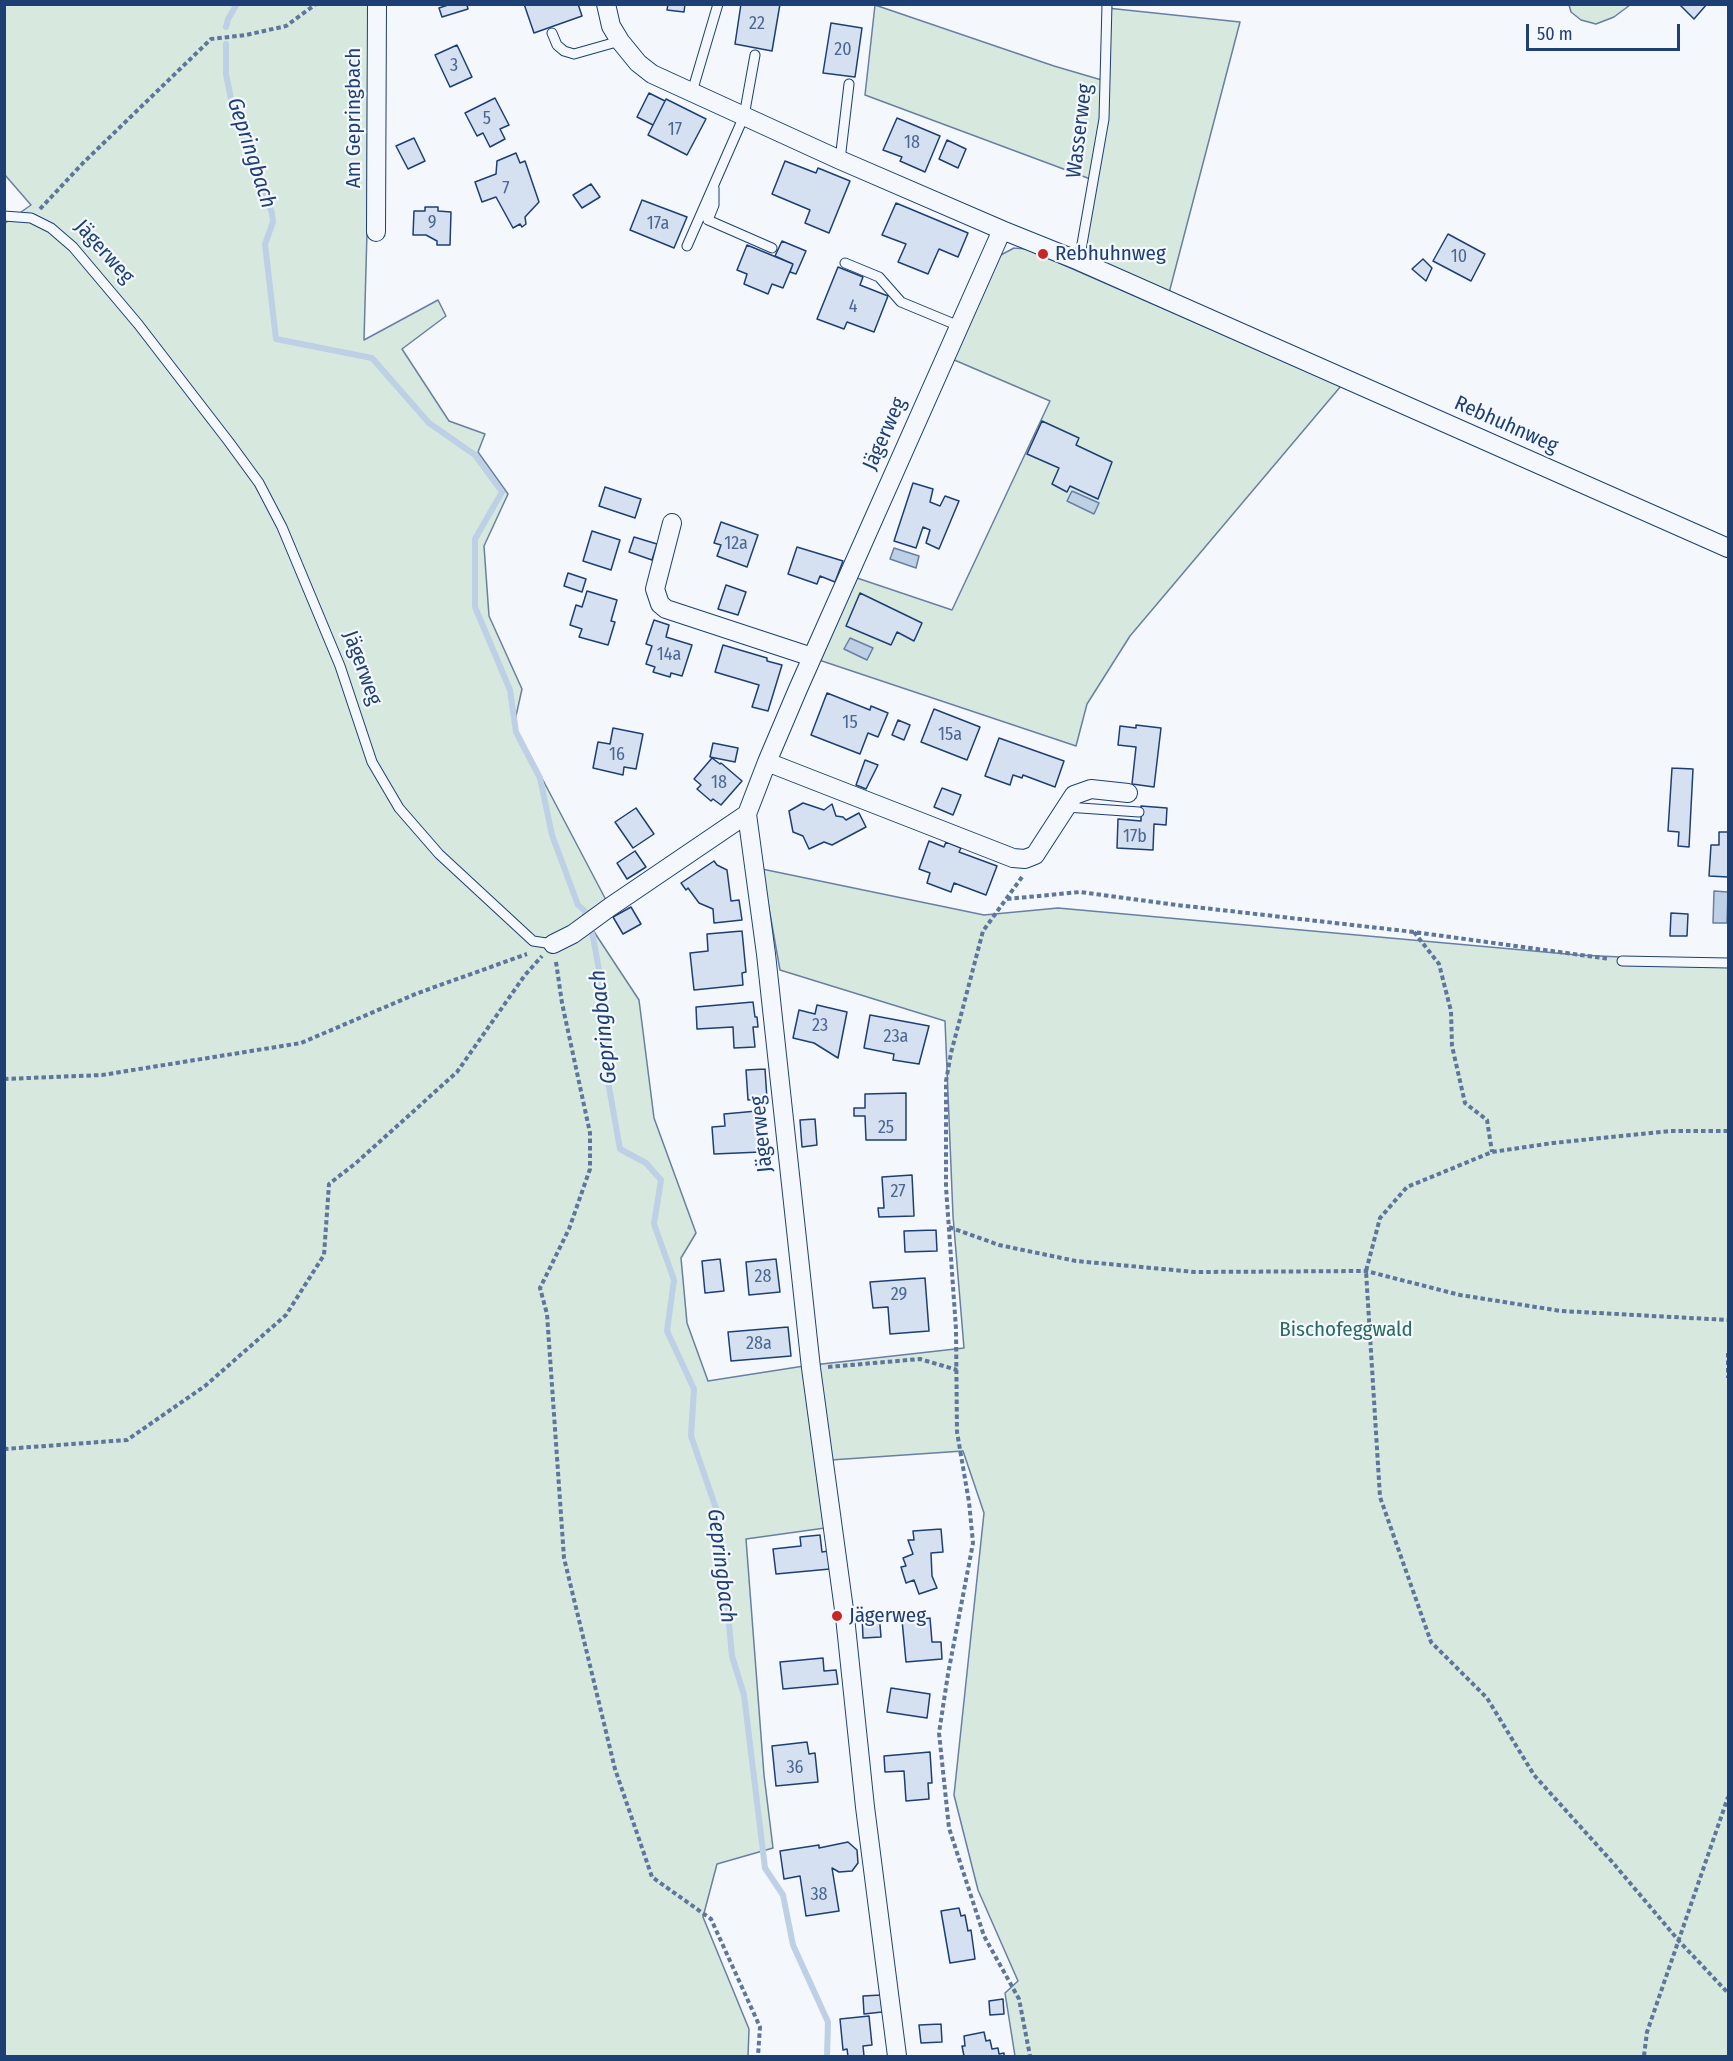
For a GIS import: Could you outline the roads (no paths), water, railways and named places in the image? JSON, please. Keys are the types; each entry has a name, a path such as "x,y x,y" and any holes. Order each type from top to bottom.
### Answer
{"street":[{"name":"Am Gepringbach","path":"376,232 377,4"},
{"name":"Rebhuhnweg","path":"606,4 611,26 620,41 638,63 652,74 840,160 1079,261 1728,548"},
{"name":"Jägerweg","path":"897,2056 865,1807 845,1617 811,1368 768,976 747,814 812,657 1002,230"},
{"path":"672,524 655,589 660,604 666,609 812,657"},
{"path":"767,762 1013,858 1025,859 1035,855 1065,807 1074,795 1081,791 1091,789 1128,793"},
{"path":"553,944 573,934 747,814"}],"lane":[{"path":"692,92 718,4"},
{"name":"Wasserweg","path":"1079,261 1104,119 1107,4"},
{"path":"552,33 557,45 564,51 574,54 620,41"},
{"path":"687,246 744,116 755,55"},
{"path":"840,160 849,84"},
{"path":"714,184 714,205 708,220 772,248"},
{"name":"Jägerweg","path":"4,216 31,218 51,228 73,247 138,324 259,483 282,527 340,666 372,762 399,808 439,854 533,941 553,944"},
{"path":"845,263 879,277 901,302 959,326"},
{"path":"1065,807 1139,812"},
{"path":"1622,961 1728,963"}],"water":[{"path":"1072,491 1099,503 1094,514 1067,501"},
{"path":"894,548 919,556 916,568 890,559"},
{"path":"850,638 873,648 867,660 844,649"},
{"path":"1714,891 1728,892 1727,923 1713,923"}],"waterway":[{"name":"Gepringbach","path":"226,27 237,4"},
{"name":"Gepringbach","path":"226,44 226,74 232,104 272,213 273,222 265,244 276,339 372,358 429,423 475,455 502,492 475,539 475,607 510,690 516,732 540,778 552,835 578,905 585,911 593,937 606,1008 604,1059 620,1149 646,1163 661,1180 654,1224 674,1280 667,1331 694,1389 691,1436 719,1517 732,1656 744,1695 765,1868 783,1895 793,1945 828,2022 827,2056"}],"place":[{"name":"Rebhuhnweg","path":"1043,254"},
{"name":"Jägerweg","path":"837,1616"}],"park label":[{"name":"Bischofeggwald","path":"1346,1330"}]}
